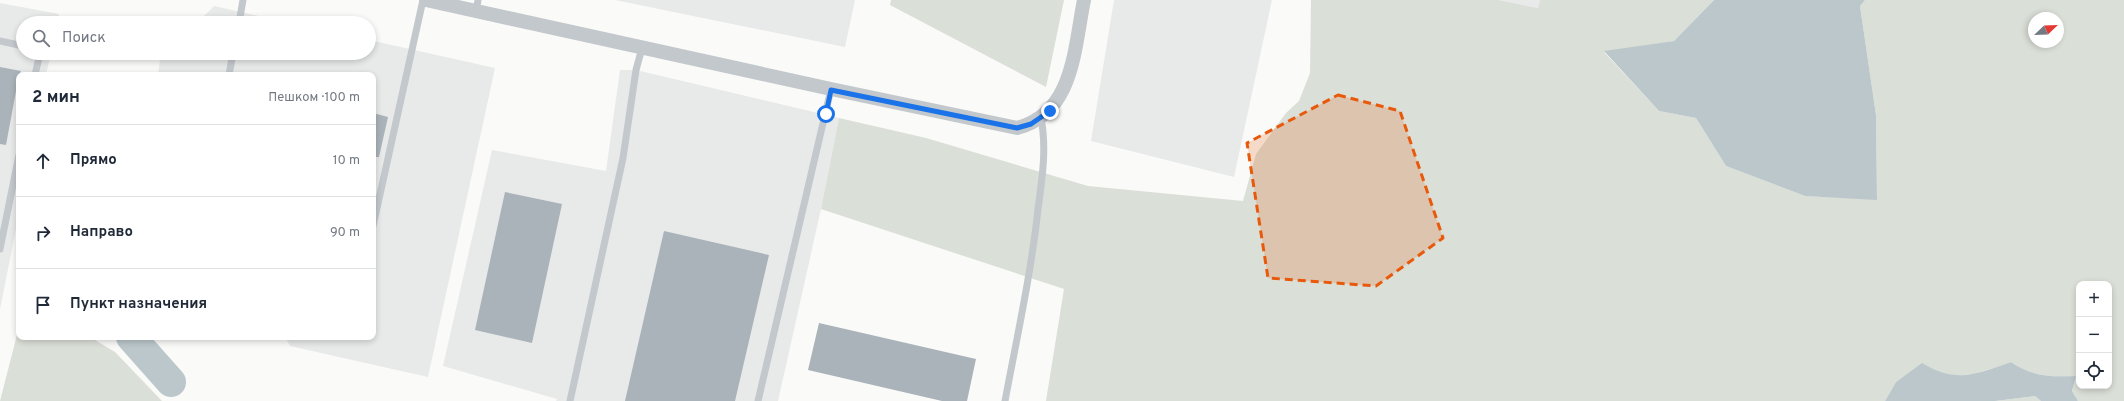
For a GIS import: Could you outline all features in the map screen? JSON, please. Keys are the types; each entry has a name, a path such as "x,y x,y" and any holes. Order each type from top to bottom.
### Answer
{"street":[{"path":"424,0 477,5 642,48 831,90 1017,128 1031,124 1041,118 1059,98 1068,77 1084,0"}],"lane":[{"path":"240,16 243,0"},
{"path":"376,213 424,0"},
{"path":"0,41 16,44"},
{"path":"570,401 623,158 636,70 642,48"},
{"path":"36,72 38,60"},
{"path":"230,72 232,60"},
{"path":"758,401 831,90"},
{"path":"1005,401 1032,263 1042,172 1044,137 1041,118"},
{"path":"0,249 16,170"}],"highlighted area":[{"path":"1338,95 1400,111 1443,238 1376,286 1268,278 1247,143"}],"shaded area":[{"path":"615,0 855,0 845,47"},
{"path":"891,0 1064,0 1046,87 890,5"},
{"path":"1114,0 1272,0 1234,177 1091,141"},
{"path":"1311,0 1499,0 1538,8 1540,0 1714,0 1674,41 1604,52 1659,111 1696,118 1726,166 1805,196 1877,199 1876,115 1860,6 1865,0 2124,0 2124,401 2078,401 2072,391 2076,376 2042,375 2027,371 2011,362 1966,375 1946,374 1922,364 1896,382 1885,401 1046,401 1064,289 821,209 839,118 926,138 1088,186 1243,201 1256,154 1286,113 1299,101 1310,73"},
{"path":"1499,0 1540,0 1538,8"},
{"path":"1714,0 1865,0 1860,6 1876,115 1877,200 1805,196 1726,166 1696,118 1659,111 1604,51 1674,41"},
{"path":"0,3 59,14 59,16 16,16 16,60 49,60 47,72 16,72 16,229 0,309"},
{"path":"214,6 259,16 204,16"},
{"path":"376,42 495,68 428,377 290,346 287,340 376,340 376,72 158,72 160,60 376,60"},
{"path":"620,70 636,70 839,118 821,209 778,401 556,401 557,399 443,366 492,150 606,171"},
{"path":"16,339 16,340 95,340 115,352 162,401 0,401"},
{"path":"2011,362 2027,371 2042,375 2076,376 2072,391 2078,401 2041,401 2035,396 1995,401 1885,401 1896,382 1922,363 1934,369 1956,375 1966,375"},
{"path":"2035,396 2041,401 1995,401"}],"building":[{"path":"0,67 21,71 16,72 16,91 6,145 0,144"},
{"path":"376,114 388,117 379,157 376,157"},
{"path":"505,192 562,204 532,343 475,330"},
{"path":"664,231 769,255 735,401 625,401"},
{"path":"819,323 976,359 967,401 942,401 808,370"}],"waterway":[{"path":"134,340 171,382"}],"route":[{"path":"826,114 831,90 1017,128 1031,124 1050,111"}]}
